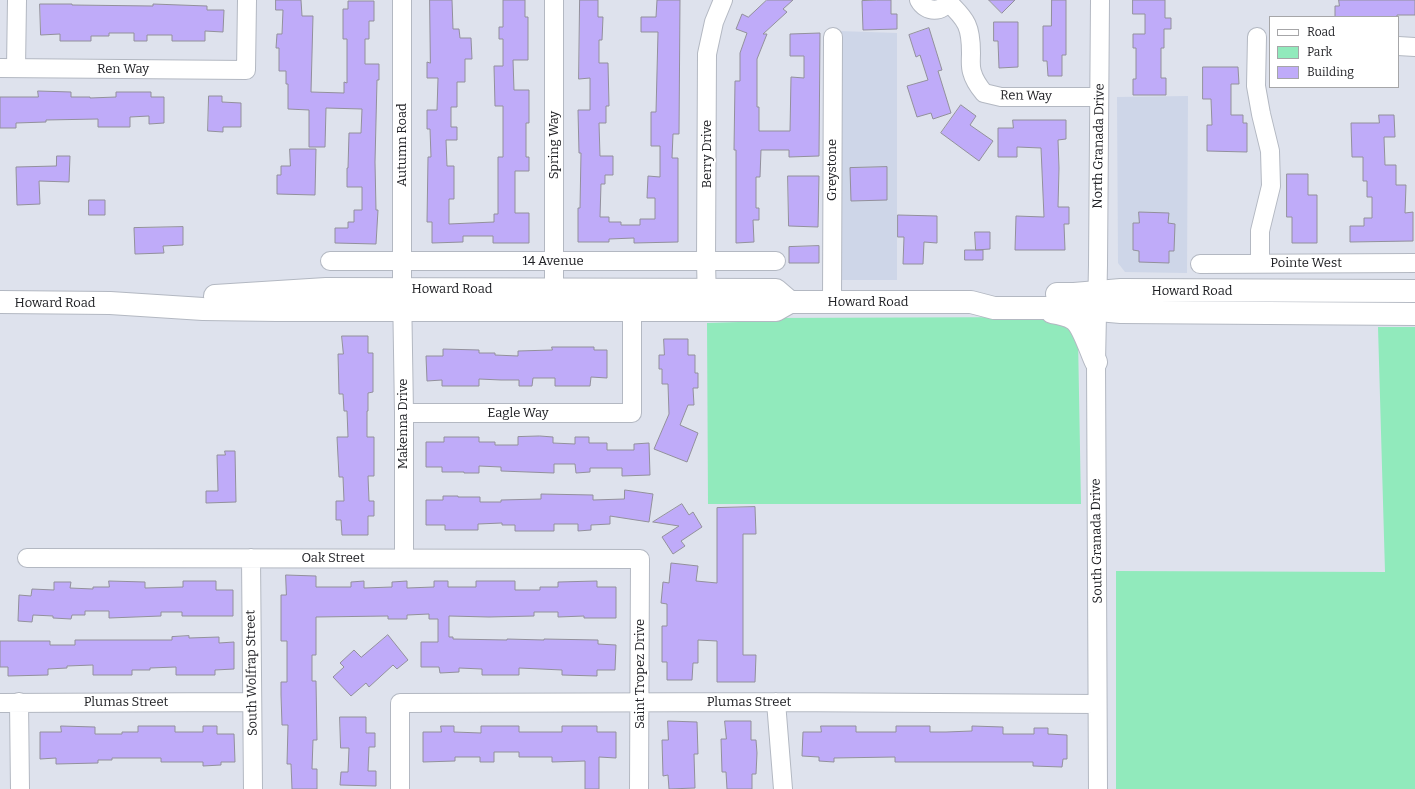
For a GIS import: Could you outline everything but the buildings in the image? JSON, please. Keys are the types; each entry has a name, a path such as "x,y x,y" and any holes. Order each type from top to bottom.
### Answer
{"main road":[{"name":"Howard Road","path":"110,303 320,290 402,289 554,289 707,300"},
{"name":"Howard Road","path":"0,302 110,303 204,309 402,311 632,310 776,290 790,302 971,302 994,308 1031,308 1097,301 1121,290 1415,291"},
{"name":"Howard Road","path":"971,302 993,294 1074,294 1097,301 1121,312 1415,314"},
{"path":"1031,308 1060,314 1074,319 1081,328 1096,362"}],"street":[{"path":"8,68 17,0"},
{"name":"Ren Way","path":"8,68 246,70 247,0"},
{"name":"Autumn Road","path":"402,0 402,289"},
{"name":"Spring Way","path":"554,0 554,289"},
{"name":"Berry Drive","path":"707,300 707,54 714,22 723,0"},
{"name":"Ren Way","path":"919,0 925,7 935,10 944,7 948,1 962,15 968,25 971,36 971,71 976,83 984,93 1001,97 1099,97"},
{"name":"North Granada Drive","path":"1097,301 1100,0"},
{"name":"Greystone","path":"832,302 833,37"},
{"name":"Pointe West","path":"1257,37 1264,58 1256,86 1270,151 1271,186 1260,232 1260,264 1415,263"},
{"path":"1399,46 1415,47"},
{"name":"14 Avenue","path":"330,261 776,260"},
{"path":"1200,264 1260,264"},
{"name":"Makenna Drive","path":"402,289 404,558"},
{"name":"South Granada Drive","path":"1097,301 1098,789"},
{"name":"Eagle Way","path":"404,413 632,413 632,310"},
{"name":"Oak Street","path":"27,558 640,559"},
{"name":"South Wolfrap Street","path":"251,558 253,789"},
{"name":"Saint Tropez Drive","path":"639,789 640,559"},
{"name":"Plumas Street","path":"0,702 252,702"},
{"path":"20,702 20,789"},
{"path":"776,702 784,789"},
{"name":"Plumas Street","path":"400,789 400,703 776,702 1097,704"}],"shaded area":[{"path":"839,31 897,33 897,280 840,280"},
{"path":"1188,96 1187,273 1125,272 1118,263 1117,97"}],"green space":[{"path":"1048,317 1061,321 1078,338 1081,504 708,504 707,323 738,322 765,318"},
{"path":"1378,327 1415,327 1415,789 1116,789 1116,571 1385,572"}]}
